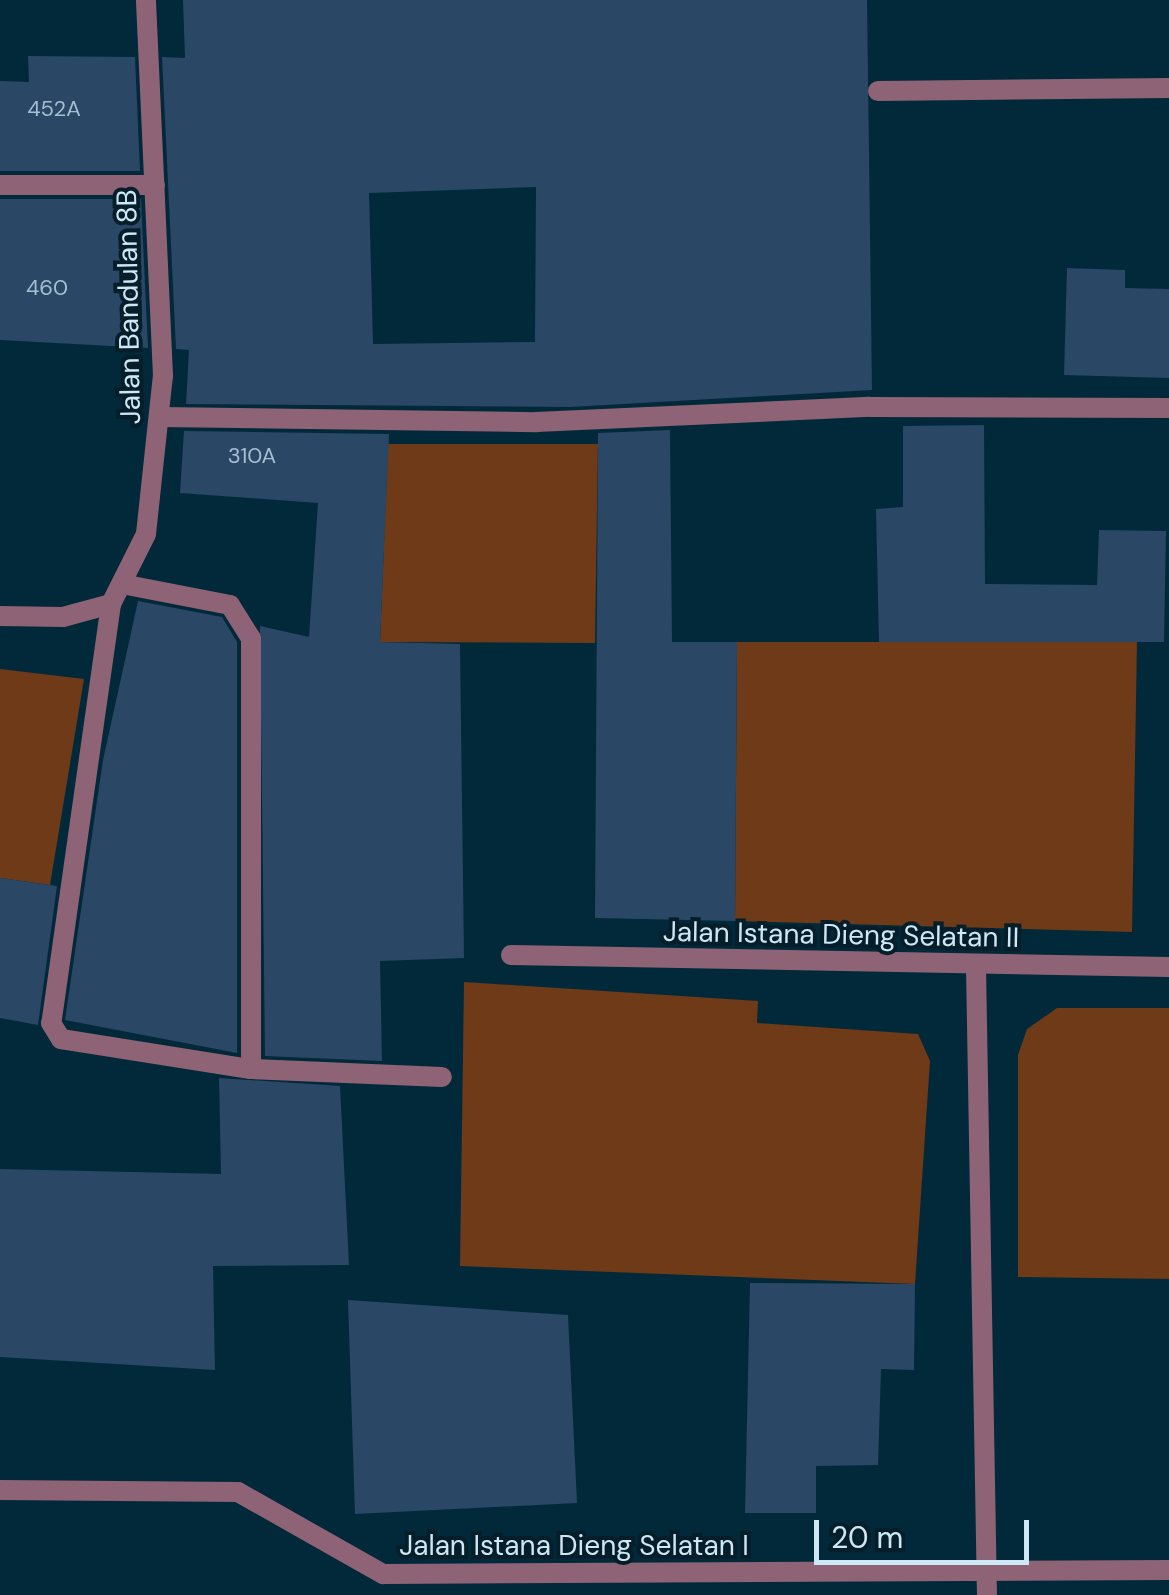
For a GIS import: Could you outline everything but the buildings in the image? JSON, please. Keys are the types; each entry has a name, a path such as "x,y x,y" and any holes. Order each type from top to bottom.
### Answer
{"street":[{"name":"Jalan Bandulan 8B","path":"111,604 127,585 146,534 161,417 146,0"},
{"path":"878,90 1169,88"},
{"path":"0,185 155,185"},
{"path":"161,417 536,422 870,407 1169,408"},
{"path":"127,585 230,605 251,638 251,1070"},
{"path":"0,616 63,617 111,604 52,1024 60,1039 251,1070 442,1077"},
{"name":"Jalan Istana Dieng Selatan II","path":"512,955 976,967 1169,967"},
{"path":"976,967 987,1584"},
{"name":"Jalan Istana Dieng Selatan I","path":"0,1490 238,1492 383,1574 987,1584 1169,1570"}],"shaded area":[{"path":"388,444 598,444 595,643 380,642"},
{"path":"737,642 1137,642 1132,932 735,921"},
{"path":"0,669 84,679 50,885 0,878"},
{"path":"464,982 758,1001 757,1023 918,1034 930,1061 915,1284 460,1266"},
{"path":"1057,1008 1169,1008 1169,1279 1018,1277 1018,1055 1027,1029"}]}
